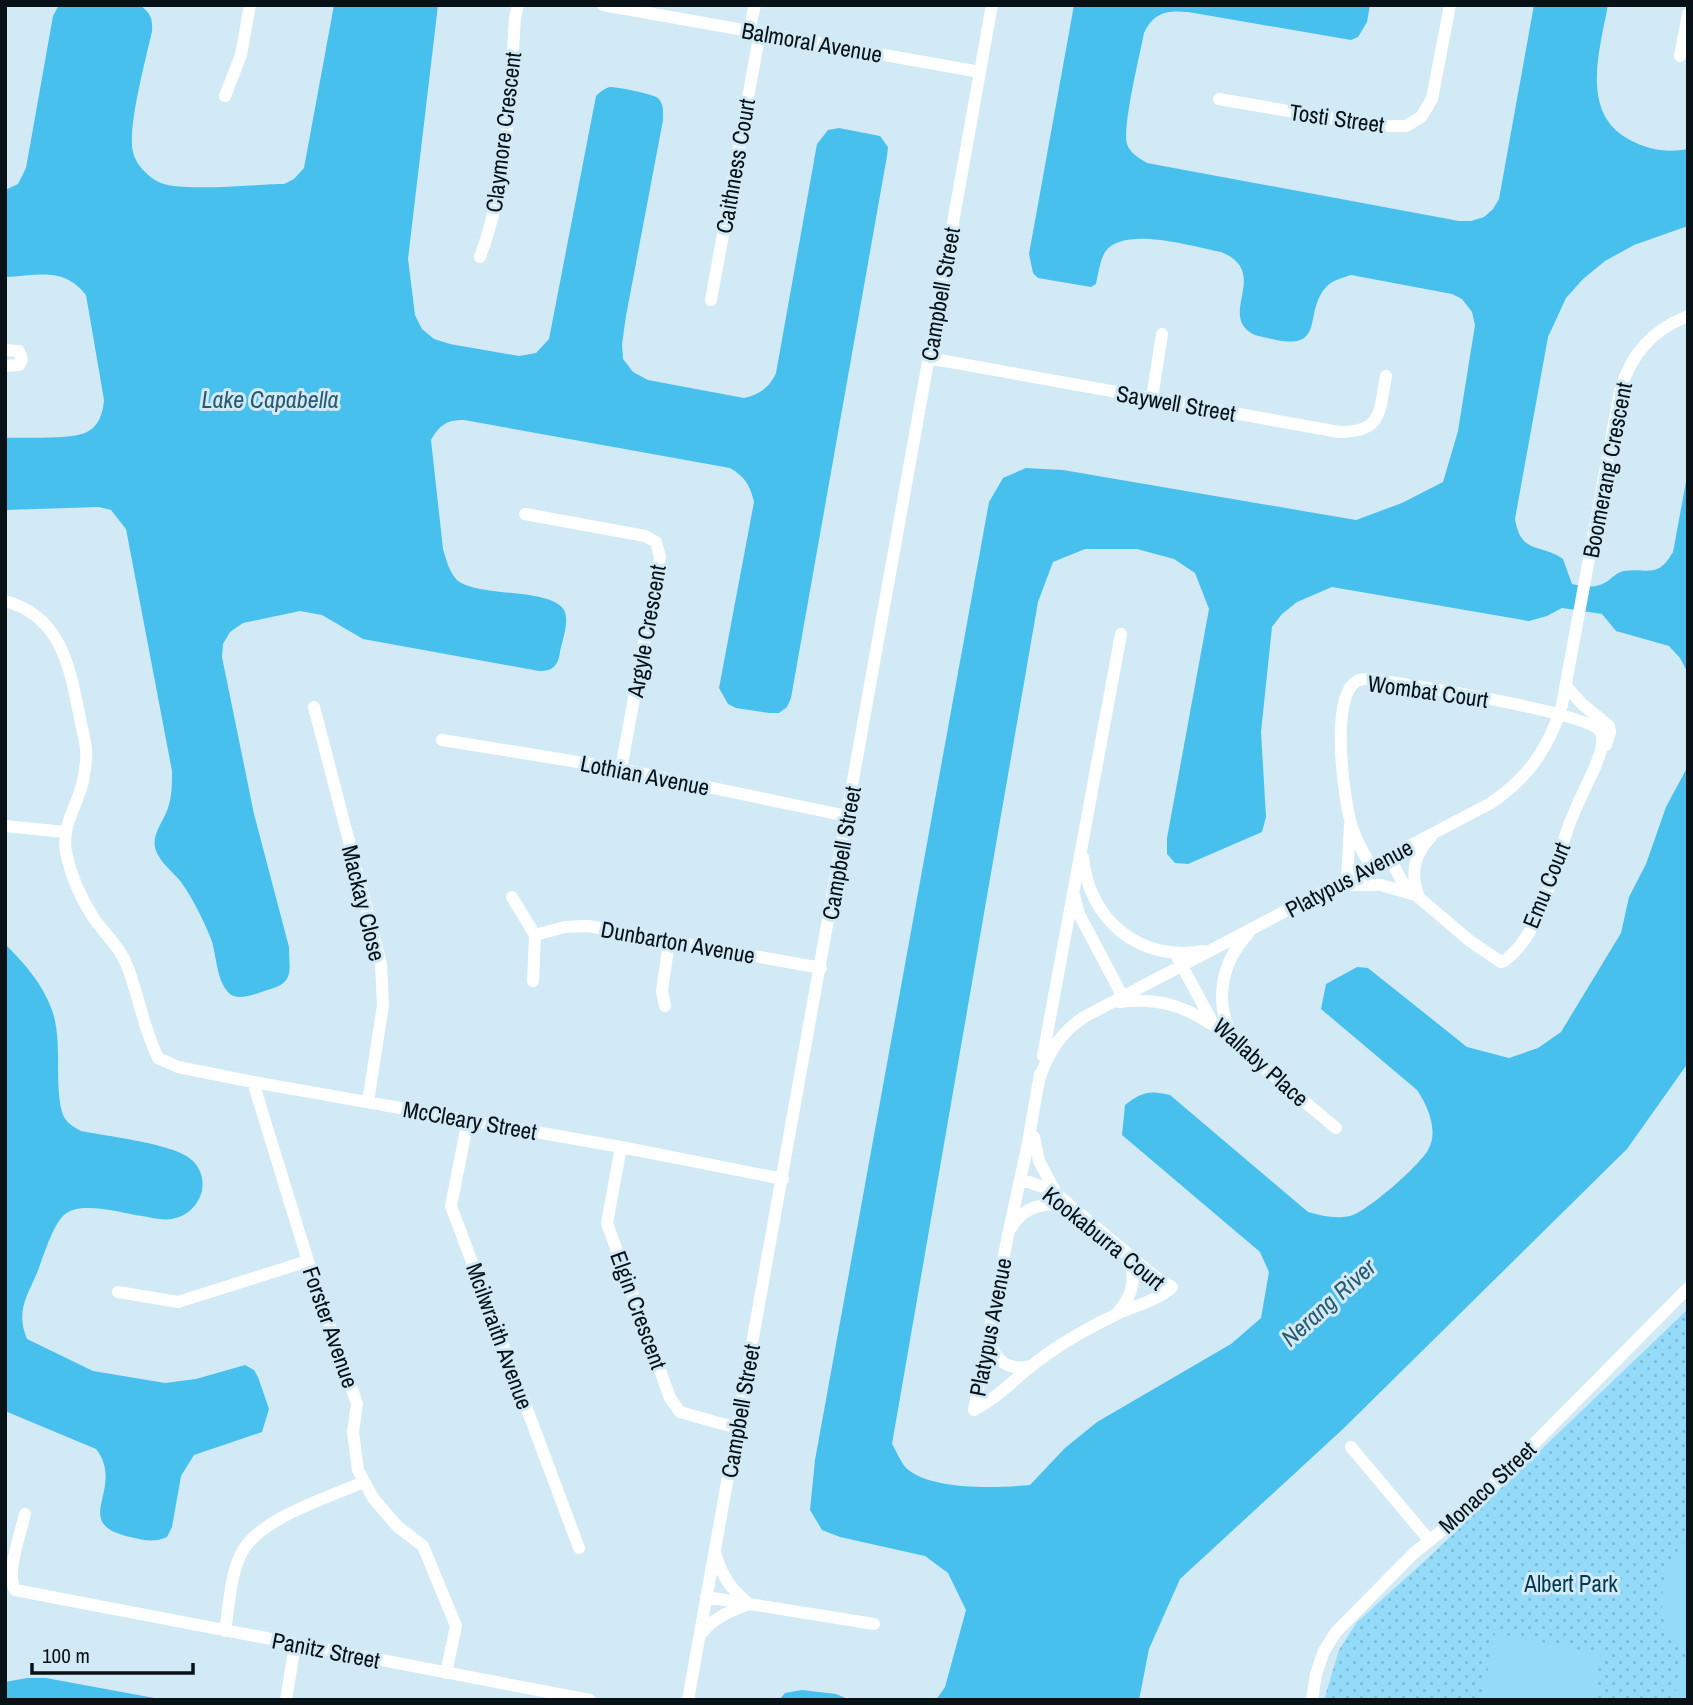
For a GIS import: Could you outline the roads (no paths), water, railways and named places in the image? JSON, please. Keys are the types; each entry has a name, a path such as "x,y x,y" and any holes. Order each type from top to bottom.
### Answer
{"street":[{"path":"225,96 241,55 250,5"},
{"name":"Claymore Crescent","path":"480,257 492,226 509,116 518,5"},
{"name":"Balmoral Avenue","path":"603,5 980,72"},
{"name":"Caithness Court","path":"711,300 754,31 755,5"},
{"name":"Campbell Street","path":"688,1700 992,5"},
{"name":"Tosti Street","path":"1219,99 1375,126 1406,126 1421,117 1432,99 1450,5"},
{"path":"1680,56 1688,14"},
{"name":"Boomerang Crescent","path":"1580,612 1620,391 1626,373 1646,342 1670,323 1688,316"},
{"path":"1152,398 1162,334"},
{"path":"5,350 19,351 22,360 19,365 5,366"},
{"name":"Saywell Street","path":"928,358 1339,432 1356,432 1373,423 1379,411 1386,376"},
{"name":"Argyle Crescent","path":"525,514 645,536 656,542 660,557 621,769"},
{"path":"5,601 44,622 59,643 71,669 87,757 81,790 71,810 65,832 5,826"},
{"name":"Platypus Avenue","path":"1039,1080 1049,1053 1066,1030 1084,1017 1124,999 1182,965 1491,803 1524,777 1543,752 1559,715 1580,612"},
{"name":"Platypus Avenue","path":"974,1410 1031,1123 1121,634"},
{"name":"Wombat Court","path":"1347,879 1350,821 1339,740 1347,696 1357,681 1378,680 1521,705 1559,715"},
{"name":"Emu Court","path":"1389,857 1403,884 1419,899 1480,949 1501,962 1509,957 1523,941 1535,919 1551,882 1574,812 1609,737 1610,728 1566,686"},
{"name":"Mackay Close","path":"314,707 381,964 383,1005 368,1102"},
{"name":"Emu Court","path":"1559,715 1583,720 1601,732 1602,746 1593,772"},
{"name":"Lothian Avenue","path":"442,740 621,769 847,816"},
{"name":"Wombat Court","path":"1350,821 1371,866"},
{"path":"1419,899 1414,882 1415,861 1424,843 1439,830"},
{"name":"McCleary Street","path":"65,832 66,852 77,890 95,919 115,943 128,967 148,1037 158,1058 178,1067 253,1082 621,1147 783,1179"},
{"path":"1083,842 1084,869 1089,887 1097,906 1120,932 1149,948 1175,953 1200,951 1222,944"},
{"path":"1335,885 1381,885 1419,899"},
{"path":"1074,886 1079,914 1124,999 1169,1003 1189,1011 1217,1029"},
{"path":"512,897 535,935 533,981"},
{"name":"Dunbarton Avenue","path":"535,935 565,927 588,926 821,968"},
{"path":"1242,1050 1225,1020 1222,984 1229,962 1239,944 1256,927"},
{"path":"665,1006 662,991 669,942"},
{"name":"Wallaby Place","path":"1175,953 1217,1029 1336,1128"},
{"name":"Forster Avenue","path":"253,1082 308,1261 357,1404 352,1432 358,1470 373,1498 397,1526 423,1546 456,1626 446,1673"},
{"name":"Mcilwraith Avenue","path":"468,1120 452,1206 579,1548"},
{"path":"1031,1123 1039,1161 1060,1199"},
{"name":"Elgin Crescent","path":"621,1147 607,1223 670,1398 680,1412 737,1429"},
{"name":"Kookaburra Court","path":"974,1410 999,1395 1031,1366 1068,1340 1116,1314 1163,1295 1172,1287 1045,1187 1020,1179"},
{"path":"1008,1235 1018,1217 1036,1206 1056,1204 1076,1212"},
{"path":"1116,1314 1127,1301 1133,1283 1130,1262 1123,1251"},
{"path":"118,1292 178,1302 308,1261"},
{"name":"Monaco Street","path":"1312,1700 1324,1651 1336,1632 1413,1554 1500,1478 1688,1288"},
{"path":"990,1336 993,1352 1000,1360 1012,1366 1031,1366"},
{"path":"1351,1447 1429,1540"},
{"path":"225,1631 235,1569 251,1539 269,1524 363,1482"},
{"name":"Panitz Street","path":"26,1514 11,1572 11,1583 15,1590 547,1695 590,1700"},
{"path":"715,1551 721,1572 731,1589 749,1604"},
{"path":"706,1597 874,1624"},
{"path":"699,1637 709,1624 727,1612 749,1604"},
{"path":"286,1700 295,1645"}],"water":[{"name":"Lake Capabella","path":"59,5 140,5 148,13 152,31 135,111 133,152 140,166 156,181 171,186 202,187 284,184 294,179 304,168 334,5 438,5 408,259 415,315 422,329 434,339 519,356 536,353 549,339 596,96 610,87 656,97 662,104 663,120 626,316 623,359 633,372 648,380 744,398 763,390 776,373 817,144 828,130 839,128 880,136 888,147 887,156 791,698 787,707 779,713 736,708 728,704 719,688 754,502 749,486 740,475 730,468 464,420 444,424 431,440 443,549 450,569 456,579 465,585 544,598 556,603 566,615 558,661 551,669 539,671 363,639 322,615 300,611 243,623 230,632 223,644 222,657 254,814 289,947 290,968 284,983 279,986 244,997 230,994 222,983 211,939 198,909 181,882 159,857 155,847 156,836 166,814 172,790 172,771 126,529 111,510 99,507 5,510 5,438 80,435 95,426 103,410 104,400 86,295 77,286 59,276 5,277 5,190 18,184 26,168 53,16"},
{"name":"Nerang River","path":"1074,5 1370,5 1367,22 1358,37 1351,40 1188,12 1162,14 1152,21 1144,33 1127,122 1128,147 1147,163 1459,221 1471,221 1484,217 1499,199 1534,5 1608,5 1597,79 1604,114 1614,129 1637,143 1665,151 1688,149 1688,226 1634,245 1605,261 1566,298 1548,337 1515,519 1522,538 1527,543 1563,559 1572,584 1596,586 1616,574 1657,569 1667,561 1673,552 1688,471 1688,673 1669,646 1616,631 1602,614 1562,608 1529,621 1332,587 1297,602 1282,614 1272,627 1261,732 1266,817 1262,832 1188,864 1175,863 1167,854 1167,838 1209,609 1195,573 1174,559 1137,549 1085,549 1053,562 1038,602 892,1444 900,1460 906,1468 932,1481 984,1487 1030,1485 1065,1448 1097,1422 1231,1344 1261,1318 1269,1272 1260,1252 1122,1135 1125,1105 1146,1093 1170,1095 1308,1212 1339,1217 1358,1213 1392,1187 1423,1157 1431,1143 1432,1127 1428,1111 1417,1090 1321,1009 1326,984 1357,967 1368,968 1467,1047 1509,1058 1538,1048 1561,1032 1621,933 1629,897 1646,864 1666,807 1688,766 1688,1063 1627,1149 1344,1428 1180,1579 1149,1649 1139,1700 936,1700 945,1687 966,1610 948,1573 925,1556 840,1537 822,1530 810,1510 815,1460 989,502 1003,478 1026,468 1063,470 1356,520 1402,503 1443,482 1458,431 1475,325 1472,312 1462,299 1452,294 1351,275 1327,286 1320,296 1311,327 1301,340 1289,342 1258,336 1247,330 1241,321 1244,279 1242,269 1235,260 1221,252 1160,240 1127,240 1114,244 1105,252 1096,284 1091,287 1038,278 1033,273 1029,254"},
{"path":"5,944 32,974 52,1010 57,1035 60,1100 67,1121 81,1131 157,1145 185,1155 198,1168 203,1183 201,1195 194,1207 183,1215 170,1219 90,1208 80,1208 64,1215 52,1234 26,1298 22,1321 27,1339 93,1371 165,1383 196,1379 245,1365 254,1370 258,1377 269,1409 262,1432 194,1455 181,1476 172,1527 167,1537 162,1539 130,1537 112,1531 103,1523 100,1514 106,1478 104,1464 96,1449 5,1411"},
{"path":"46,1678 165,1700 5,1700 5,1682"},
{"path":"802,1690 836,1694 850,1700 779,1700 785,1693"}],"park label":[{"name":"Albert Park","path":"1571,1583"}]}
